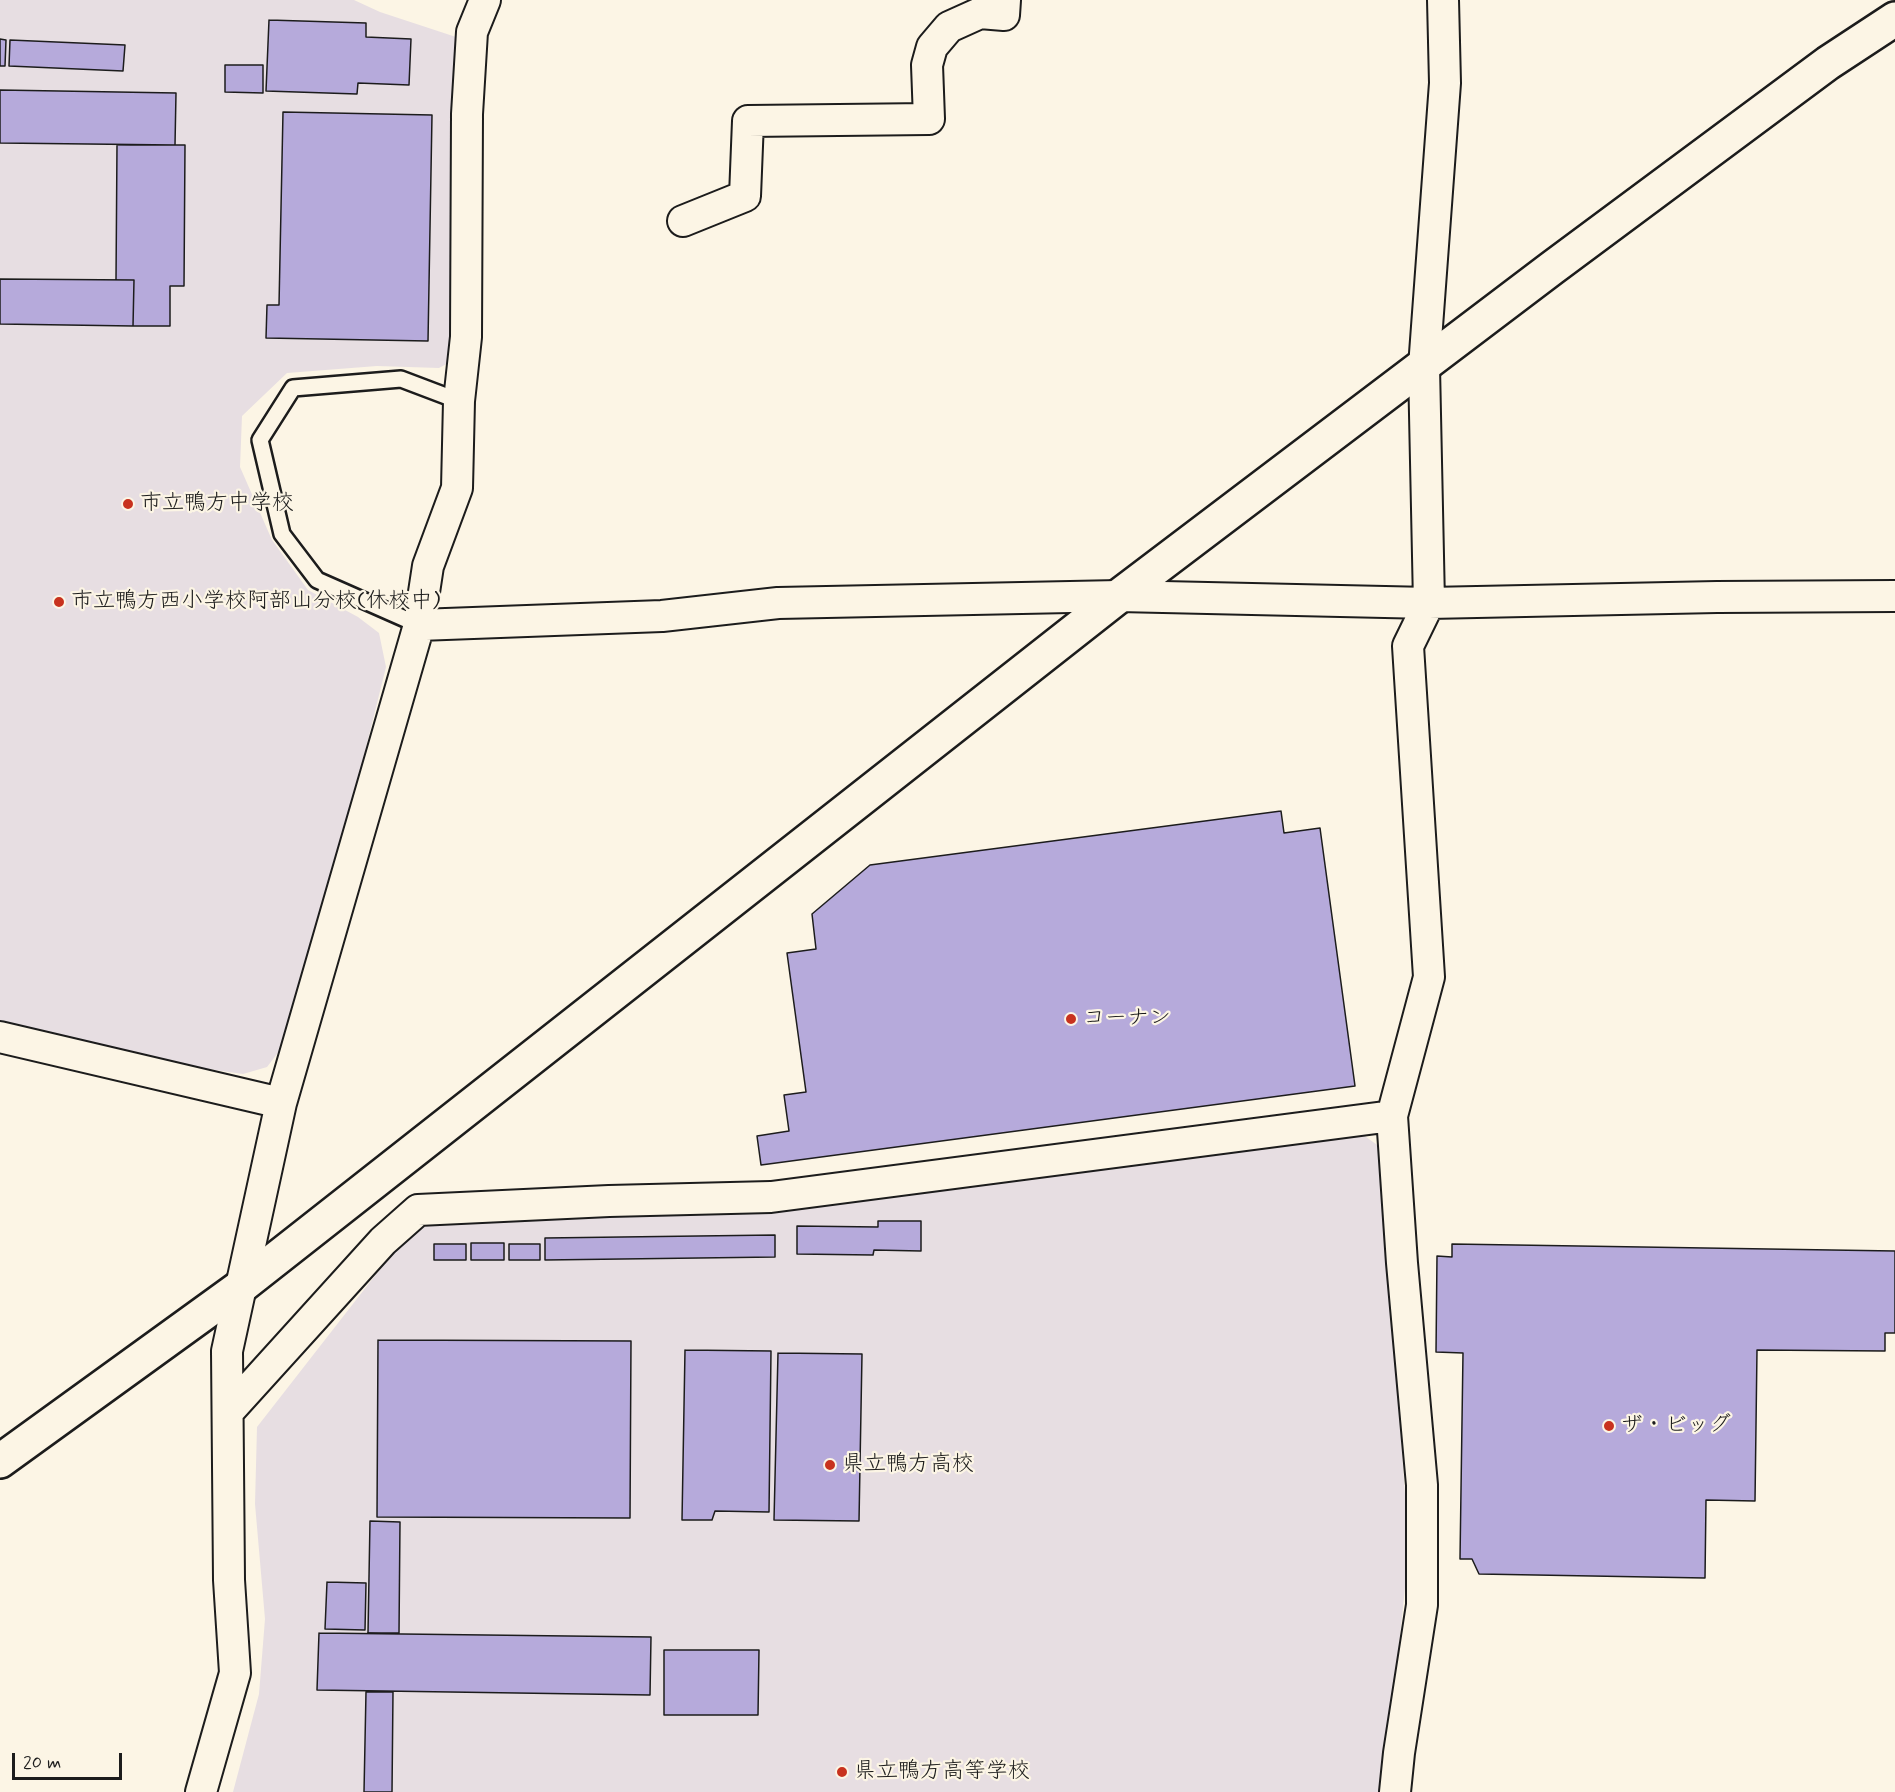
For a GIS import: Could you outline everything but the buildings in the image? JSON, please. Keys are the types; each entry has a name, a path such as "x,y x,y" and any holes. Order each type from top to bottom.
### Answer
{"street":[{"path":"201,1792 235,1673 229,1580 226,1351 281,1103 418,625 428,566 457,488 459,400 466,337 467,114 472,32 485,0"},
{"path":"683,221 745,196 748,121 929,119 927,65 932,47 950,27 980,13 1004,15 1005,0"},
{"path":"1395,1792 1422,1605 1422,1485 1402,1263 1392,1116 1429,977 1408,646 1429,603 1424,367 1445,83 1443,0"},
{"path":"0,1461 239,1288 1119,596 1424,367 1552,267 1828,63 1895,19"},
{"path":"418,625 662,616 778,603 1119,596 1429,603 1705,597 1895,596"},
{"path":"0,1037 281,1103"},
{"path":"228,1412 383,1241 418,1210 771,1197 1392,1116"}],"lane":[{"path":"418,625 318,580 282,534 260,440 293,388 401,379 459,400"}],"shaded area":[{"name":"市立鴨方中学校","path":"0,0 354,0 380,12 456,37 454,360 439,368 377,366 287,373 242,416 240,467 272,540 308,590 358,617 379,633 386,667 345,832 280,1050 267,1067 243,1074 201,1068 0,1023"},
{"name":"県立鴨方高校","path":"1355,1129 1380,1147 1409,1549 1384,1792 233,1792 259,1694 265,1619 255,1504 257,1427 416,1223"}],"place":[{"name":"市立鴨方中学校","path":"128,504"},
{"name":"市立鴨方西小学校阿部山分校(休校中)","path":"59,602"},
{"name":"コーナン","path":"1071,1019"},
{"name":"ザ・ビッグ","path":"1609,1426"},
{"name":"県立鴨方高校","path":"830,1465"},
{"name":"県立鴨方高等学校","path":"842,1772"}]}
